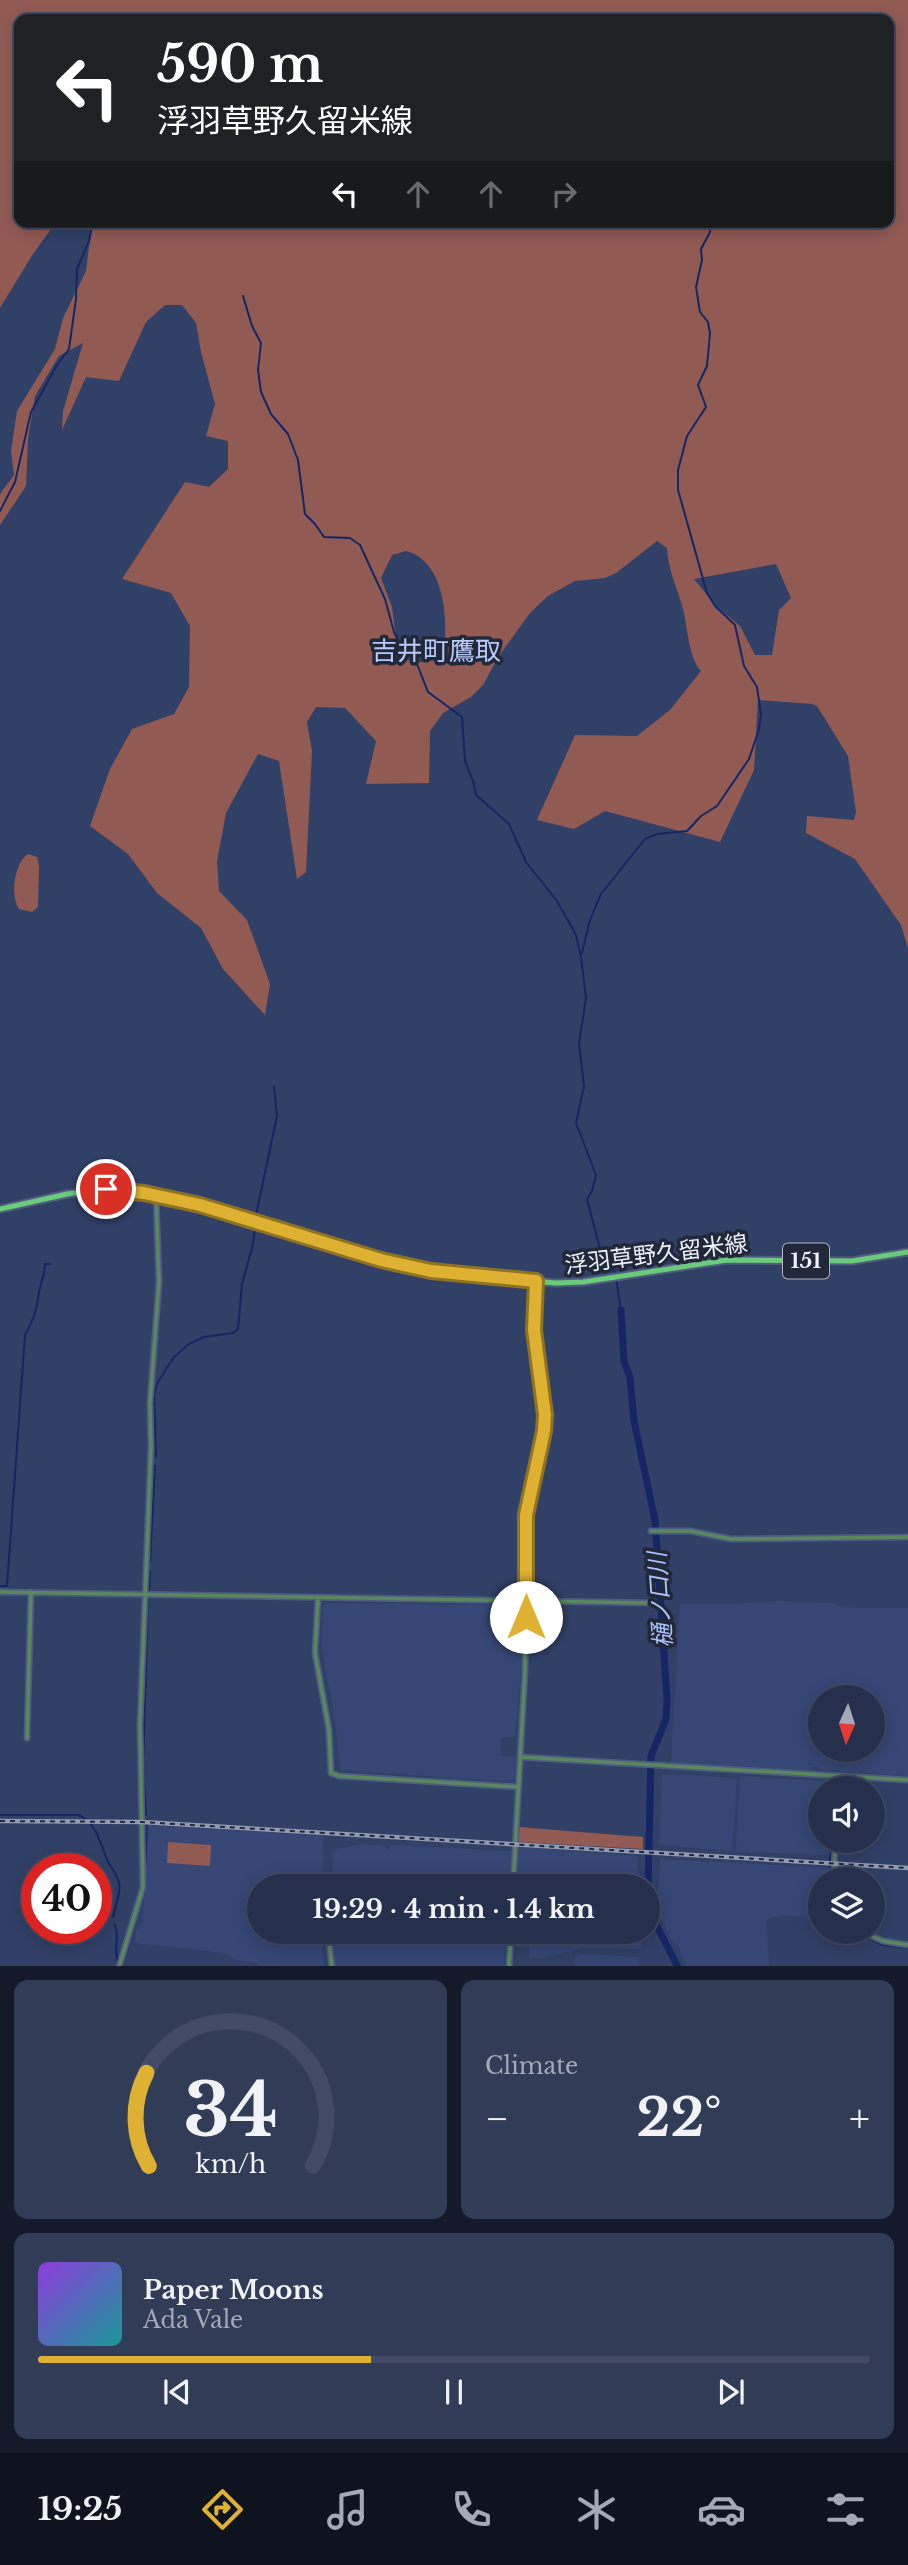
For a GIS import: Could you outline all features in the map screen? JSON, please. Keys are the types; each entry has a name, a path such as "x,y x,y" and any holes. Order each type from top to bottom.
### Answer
{"main road":[{"name":"浮羽草野久留米線","path":"0,1209 67,1194 106,1189 156,1195 200,1205 396,1264 450,1274 574,1283 727,1260 852,1261 908,1252"}],"street":[{"path":"118,1966 143,1887 140,1724 151,1447 150,1403 159,1282 156,1195"},
{"path":"514,1874 525,1671 526,1515 545,1415 534,1330 536,1281"},
{"path":"652,1531 690,1531 731,1539 908,1537"},
{"path":"0,1592 655,1603"},
{"path":"27,1738 31,1592"},
{"path":"318,1598 315,1653 327,1717 331,1773 339,1776 519,1787"},
{"path":"520,1757 836,1776"},
{"path":"885,1779 908,1780"},
{"path":"885,1941 908,1945"},
{"path":"329,1944 332,1966"},
{"path":"509,1966 510,1944"}],"shaded area":[{"path":"0,0 908,0 908,948 901,925 855,859 806,833 807,816 854,820 856,812 848,756 817,706 812,704 758,700 754,770 720,842 605,811 574,829 537,820 575,735 637,736 670,710 701,671 690,648 667,548 657,541 616,573 605,578 575,581 548,596 530,613 499,656 483,685 471,697 443,713 430,731 429,783 366,784 376,741 345,708 316,707 307,722 312,751 306,872 297,879 279,761 258,754 226,813 217,861 219,891 247,920 270,984 265,1015 223,969 201,928 157,893 128,854 90,826 110,769 132,729 174,714 189,687 190,626 171,593 122,579 185,482 209,487 228,469 228,441 206,436 215,404 196,323 182,305 165,305 146,322 119,381 86,377 62,430 63,411 83,343 59,356 35,396 28,439 26,486 0,525 0,494 14,475 11,451 17,411 55,349 63,318 86,271 91,228 894,228 894,14 14,14 14,228 52,228 0,308","holes":["406,551 429,566 441,593 445,639 444,652 439,656 415,662 398,653 392,607 381,578 392,555","776,564 791,598 779,610 772,655 755,655 740,626 716,606 694,579"]},
{"path":"28,854 37,857 39,866 38,907 32,912 19,909 14,888 19,865"},
{"path":"779,1601 833,1603 842,1607 858,1608 908,1608 908,1776 832,1771 825,1773 817,1767 806,1772 671,1764 680,1604"},
{"path":"326,1603 517,1605 522,1610 515,1737 501,1737 501,1756 516,1757 515,1778 510,1782 340,1770 336,1728 322,1650 323,1606"},
{"path":"662,1774 737,1778 732,1851 659,1845"},
{"path":"740,1776 808,1781 808,1853 829,1855 736,1852"},
{"path":"148,1825 323,1836 322,1874 247,1874 247,1944 321,1944 324,1966 259,1966 256,1963 233,1959 225,1953 135,1943 136,1931 143,1922"},
{"path":"518,1827 643,1837 643,1849 517,1842"},
{"path":"168,1842 211,1845 210,1866 167,1863"},
{"path":"361,1844 380,1845 390,1850 391,1845 511,1851 510,1874 333,1874 332,1850"},
{"path":"518,1847 637,1856 639,1874 517,1874"},
{"path":"660,1859 813,1867 808,1867 808,1917 781,1915 766,1920 769,1966 686,1966 678,1945 672,1942 660,1916"},
{"path":"331,1944 505,1944 504,1966 333,1966"},
{"path":"529,1944 641,1944 641,1949 583,1948 543,1958 529,1958"},
{"path":"583,1954 639,1957 639,1966 575,1966 575,1956"}],"waterway":[{"path":"0,511 15,482 31,412 69,349 77,269 92,228"},
{"path":"582,953 590,920 601,894 645,839 657,834 687,831 701,816 717,806 749,759 759,729 761,715 757,687 744,666 735,625 715,606 707,593 678,490 678,470 687,436 706,407 698,385 707,366 710,333 708,322 700,312 696,287 702,260 701,249 710,228"},
{"path":"243,296 252,326 261,343 258,370 261,392 271,414 288,434 298,460 305,514 324,537 350,538 360,545 385,599 394,632 405,653 415,659 428,692 462,717 465,761 476,795 509,824 526,862 557,901 576,935 586,998 579,1044 584,1086 576,1123 596,1175 587,1199 600,1249 615,1272 621,1310"},
{"path":"255,1220 277,1116 274,1087"},
{"path":"156,1457 154,1394 158,1382 174,1357 189,1344 204,1337 233,1333 238,1329 242,1284 255,1227"},
{"path":"0,1586 7,1586 25,1335 36,1310 45,1264 50,1264"},
{"name":"樋ノ口川","path":"621,1310 624,1362 630,1377 634,1421 655,1520 667,1699 666,1719 651,1756 648,1874"},
{"path":"150,1562 155,1466"},
{"path":"149,1591 150,1571"},
{"path":"146,1815 143,1764 148,1597"},
{"path":"0,1815 79,1815 90,1823 118,1880 119,1892 113,1917"},
{"path":"144,1894 147,1820"},
{"path":"830,1861 831,1853"},
{"path":"115,1925 118,1962"},
{"path":"122,1966 133,1930"},
{"name":"樋ノ口川","path":"660,1932 677,1966"},
{"path":"881,1944 908,1948"}],"railway":[{"path":"0,1821 142,1822 908,1868"}],"district":[{"name":"吉井町鷹取","path":"436,651"}],"route":[{"path":"106,1189 144,1193 200,1205 296,1236 431,1271 536,1281 534,1330 545,1415 526,1515 526,1617"}]}
